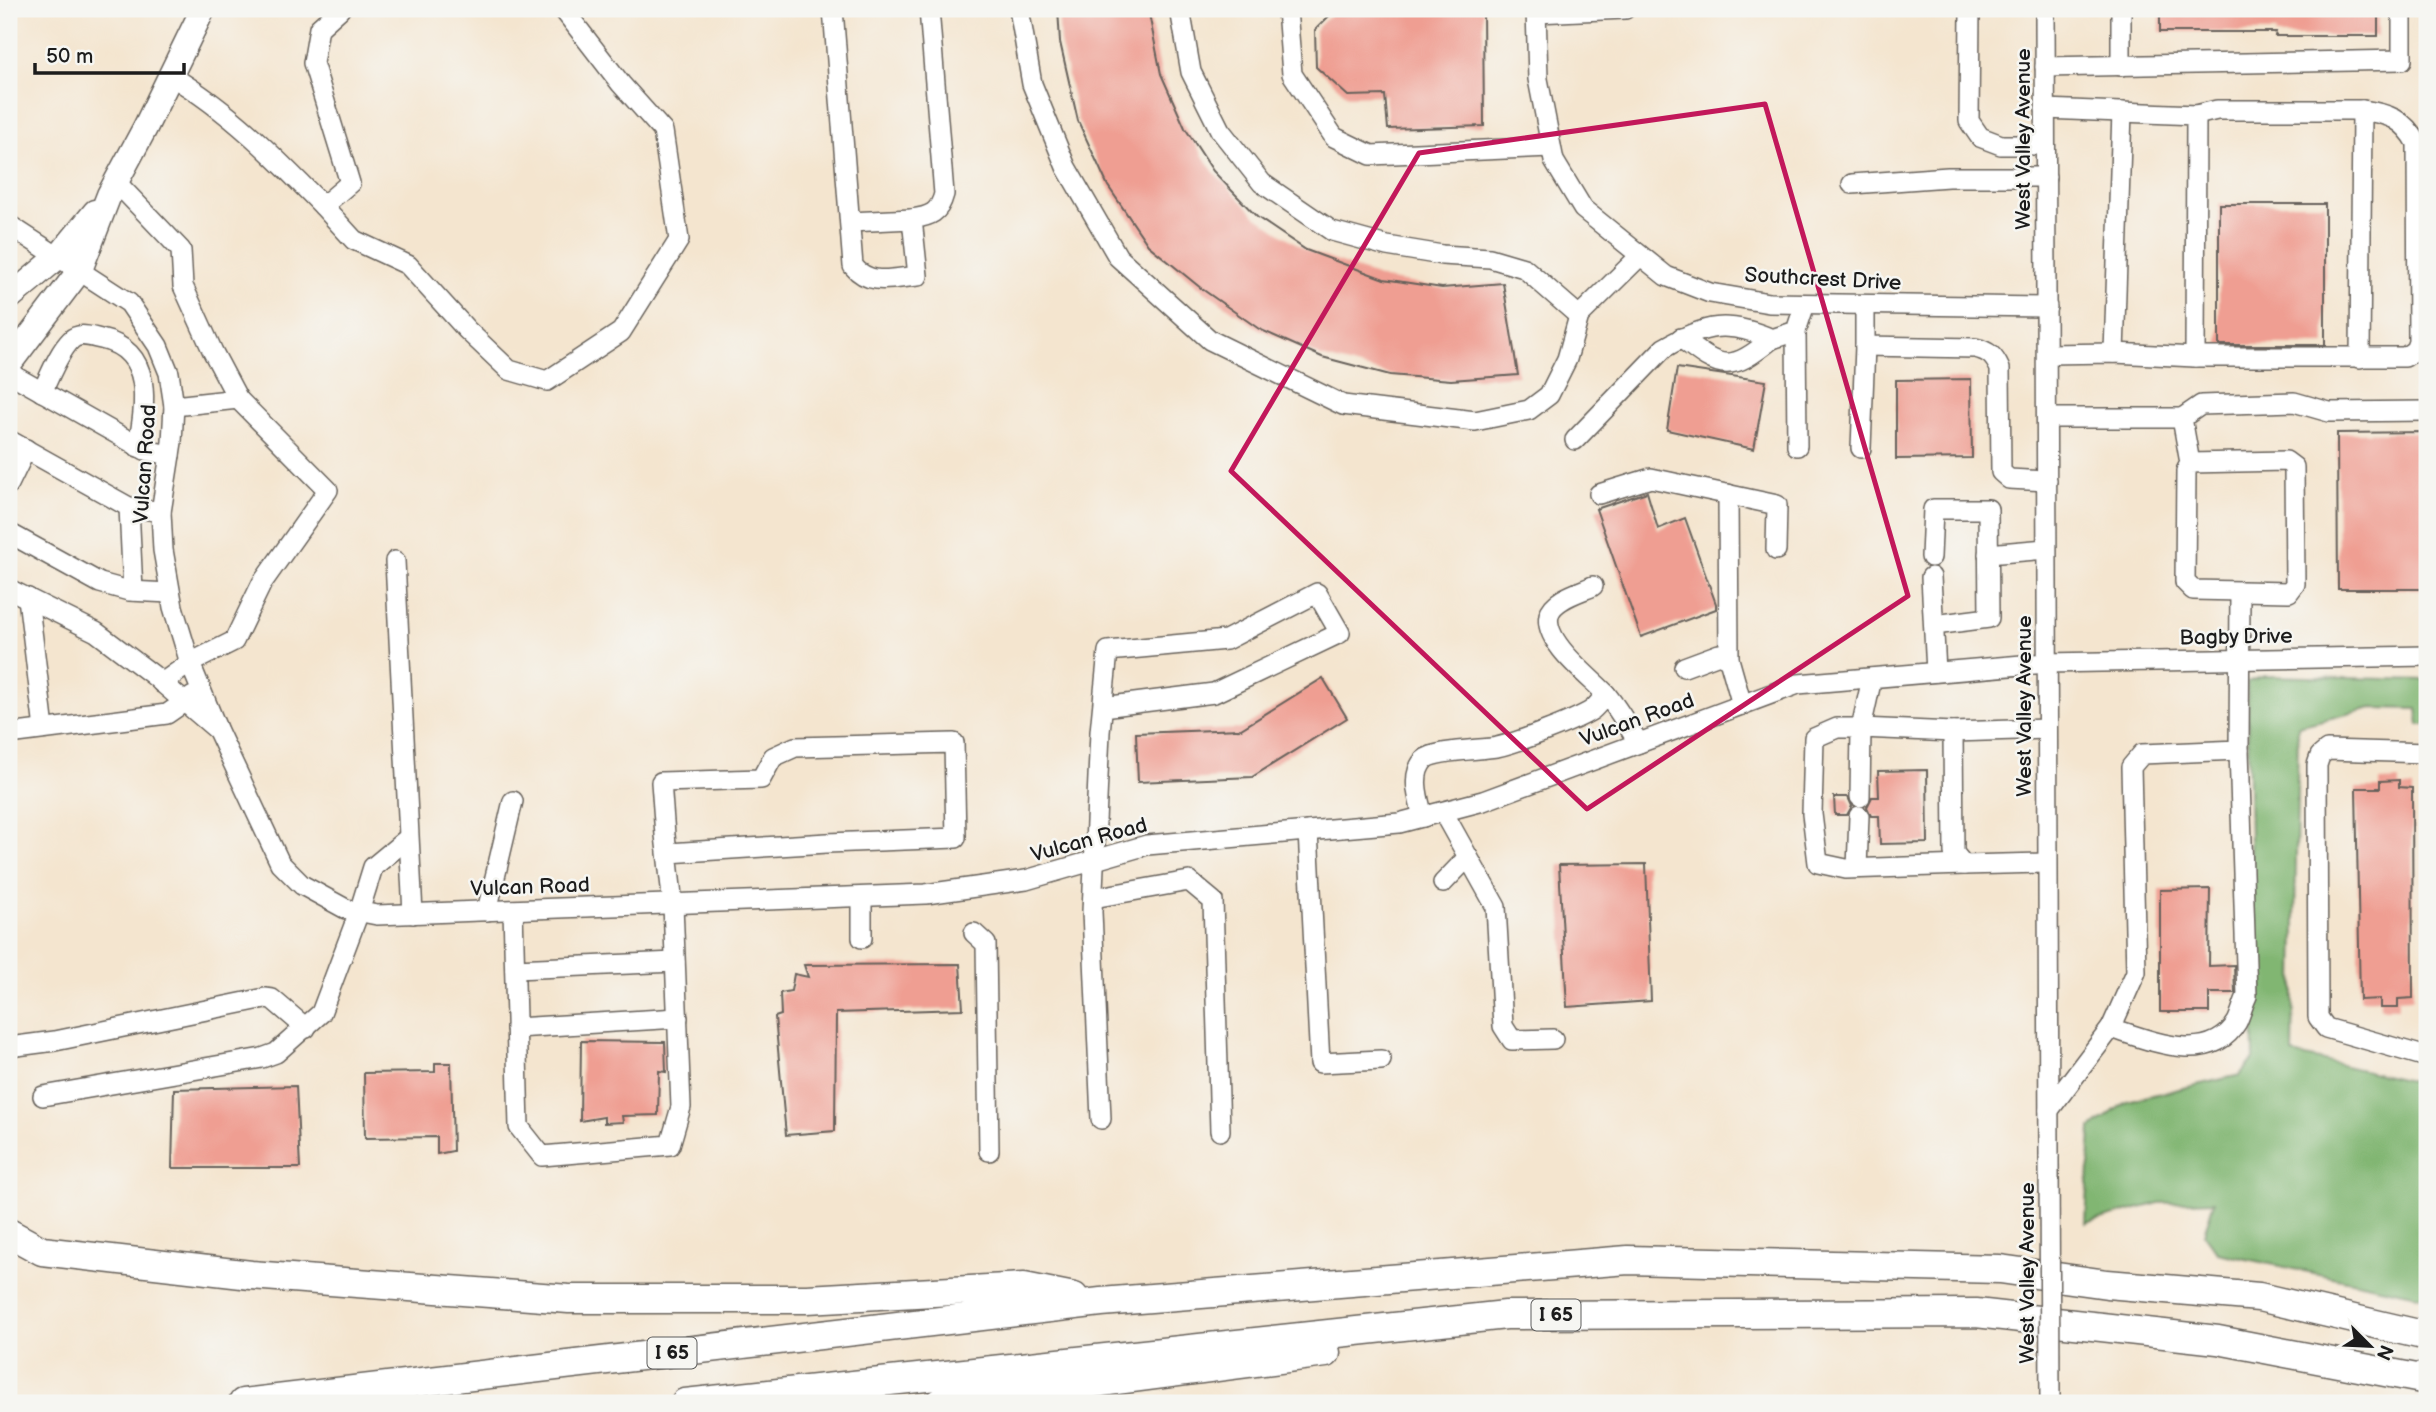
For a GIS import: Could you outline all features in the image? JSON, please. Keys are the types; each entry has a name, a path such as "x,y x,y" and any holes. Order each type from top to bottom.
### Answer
{"highway":[{"path":"9,1233 42,1251 55,1253 251,1275 569,1299 807,1299 1024,1287 1101,1302"},
{"name":"I 65","path":"243,1403 1101,1302 1628,1260 2000,1269 2107,1284 2259,1297 2427,1336"},
{"name":"I 65","path":"685,1403 1506,1315 1976,1313 2218,1340 2427,1380"},
{"path":"940,1403 1399,1344 1506,1315"}],"main road":[{"path":"9,364 80,270 112,189 203,9"},
{"path":"9,298 59,256 112,189"}],"street":[{"path":"323,206 350,183 313,63 319,27 340,9"},
{"path":"171,76 202,94 278,160 355,240 408,265 467,330 509,370 547,382 621,332 678,240 663,131 621,84 563,9"},
{"path":"833,9 853,266 861,276 873,280 918,276 912,219"},
{"path":"850,222 928,217 937,212 944,194 929,9"},
{"path":"1019,9 1032,84 1066,167 1118,257 1210,340 1343,405 1475,421 1529,411 1549,395 1567,359 1579,316 1640,256"},
{"path":"1180,9 1191,72 1220,130 1262,183 1332,231 1387,246 1442,255 1490,258 1524,268 1579,316"},
{"path":"1287,9 1292,74 1334,137 1371,155 1551,147"},
{"path":"1536,11 1625,9"},
{"path":"1970,9 1969,121 1980,137 2001,145 2045,145"},
{"name":"West Valley Avenue","path":"2045,9 2050,1403"},
{"path":"2121,9 2121,66"},
{"path":"2045,67 2402,60 2402,9"},
{"name":"Southcrest Drive","path":"1536,11 1538,79 1554,161 1583,209 1666,276 1710,293 1769,303 2047,307"},
{"path":"2045,109 2196,116 2217,110 2362,110 2397,118 2407,127 2417,144 2418,342 2415,350 2405,357 2195,358 2113,353 2046,355"},
{"path":"2360,358 2362,110"},
{"path":"2113,353 2122,112"},
{"path":"2195,358 2196,116"},
{"path":"1852,184 1948,177 2046,177"},
{"path":"112,189 181,250 183,286 238,399 328,490 262,583 234,641 191,663 162,683"},
{"name":"Vulcan Road","path":"9,225 129,303 158,346 169,373 174,406 161,512 163,550 170,593 191,663 218,731 280,863 302,885 345,909 377,915 862,897 926,894 1026,880 1147,845 1399,823 1483,801 1798,684 2046,663"},
{"path":"1797,446 1796,331 1805,304"},
{"path":"1861,448 1865,305"},
{"path":"1575,440 1664,348 1681,338 1714,326 1752,330 1772,339"},
{"path":"1681,338 1706,359 1736,364 1747,359 1772,339 1796,331"},
{"path":"42,392 66,348 72,339 80,335 106,340 127,351 138,363 143,375 144,392 138,447"},
{"path":"1865,346 1975,348 1987,351 1995,357 2000,369 2001,472 2008,479 2047,481"},
{"path":"9,373 138,447 170,455"},
{"path":"174,406 238,399"},
{"path":"2047,418 2182,418 2201,405 2294,402 2329,412 2427,411"},
{"path":"2182,418 2190,463 2186,471 2185,582 2193,590 2289,592 2295,584 2294,467 2286,461 2190,463"},
{"path":"9,485 17,445 130,507 161,512"},
{"path":"1599,494 1651,478 1777,505 1776,550"},
{"path":"1728,494 1729,659 1742,705"},
{"path":"130,507 133,592"},
{"path":"1931,557 1933,509 1988,509 1989,618 1934,625"},
{"path":"9,533 100,583 133,592 170,593"},
{"path":"1988,554 2046,549"},
{"path":"395,561 413,914"},
{"path":"1931,577 1936,672"},
{"path":"1593,586 1555,605 1549,615 1549,625 1564,653 1606,694 1639,743"},
{"name":"Vulcan Road","path":"9,589 96,632 218,731"},
{"path":"2111,1028 2173,1048 2215,1044 2236,1023 2247,996 2239,750 2240,591"},
{"path":"1101,1119 1093,898 1102,708 1108,650 1226,640 1317,593 1340,633 1214,693 1102,708"},
{"path":"27,598 44,729"},
{"path":"1684,667 1719,654 1729,659"},
{"name":"Bagby Drive","path":"2046,663 2427,656"},
{"path":"1857,868 1861,728 1872,678"},
{"path":"9,734 167,714 185,704 201,690"},
{"path":"1553,1039 1512,1040 1503,1026 1496,907 1468,858 1416,789 1417,773 1424,759 1440,752 1466,752 1501,746 1570,721 1593,709 1606,694"},
{"path":"2046,729 1953,732 1837,728 1814,738 1812,814 1818,863 1857,868 2047,863"},
{"path":"1953,732 1954,853 1964,865"},
{"path":"513,910 519,1127 542,1156 670,1145 681,1107 673,905 661,782 761,779 773,757 795,747 954,743 956,838 668,853"},
{"path":"2049,1111 2111,1028 2136,972 2131,767 2142,754 2239,750"},
{"path":"2427,753 2327,750 2320,756 2317,779 2319,1017 2326,1028 2427,1057"},
{"path":"487,911 513,801"},
{"path":"1308,831 1320,1063 1381,1060"},
{"path":"43,1096 262,1058 276,1053 321,1013 373,867 408,838"},
{"path":"1443,883 1468,858"},
{"path":"1093,898 1189,881 1213,901 1220,1131"},
{"path":"862,897 862,938"},
{"path":"974,933 986,944 989,1151"},
{"path":"514,969 676,962"},
{"path":"9,1047 55,1041 265,998 272,999 306,1028"},
{"path":"516,1028 678,1018"}],"highlighted area":[{"path":"1765,104 1908,596 1587,809 1231,471 1419,153"}],"green space":[{"path":"2264,676 2427,680 2427,725 2419,725 2417,709 2372,708 2298,726 2293,1054 2427,1085 2427,1297 2218,1253 2204,1234 2214,1201 2159,1203 2086,1223 2091,1129 2127,1101 2240,1075 2254,1058 2247,682"}],"building":[{"path":"1058,9 1148,9 1161,74 1185,128 1213,171 1257,217 1306,250 1384,279 1442,288 1503,283 1518,375 1451,380 1390,375 1322,357 1259,329 1202,289 1148,245 1108,186 1078,121 1060,42"},
{"path":"1336,9 1483,9 1484,126 1388,129 1385,95 1348,96 1316,67 1315,30"},
{"path":"2160,9 2378,9 2378,36 2275,36 2276,32 2160,32"},
{"path":"2219,204 2325,204 2325,345 2219,345"},
{"path":"1677,368 1766,381 1754,449 1667,430"},
{"path":"1971,379 1972,458 1896,459 1896,380"},
{"path":"2427,432 2427,589 2338,589 2337,433"},
{"path":"1647,492 1658,529 1685,518 1716,609 1641,637 1596,509"},
{"path":"1323,678 1347,718 1252,777 1138,782 1136,733 1241,729"},
{"path":"1927,770 1928,843 1880,844 1879,816 1871,816 1867,807 1872,797 1879,797 1878,771"},
{"path":"2399,780 2399,787 2412,788 2413,998 2398,999 2398,1008 2380,1008 2380,999 2360,1000 2356,788 2380,788 2380,781"},
{"path":"1834,797 1848,797 1852,806 1847,815 1835,815"},
{"path":"1646,864 1651,1001 1567,1007 1559,865"},
{"path":"2210,889 2209,966 2234,965 2235,993 2209,993 2209,1012 2160,1012 2160,890"},
{"path":"960,964 963,1009 836,1013 835,1131 786,1135 775,1017 781,1015 780,993 791,991 794,974 808,977 804,965"},
{"path":"581,1041 665,1042 666,1072 659,1071 658,1115 622,1116 623,1122 604,1123 604,1117 580,1121"},
{"path":"435,1063 451,1063 453,1151 437,1154 437,1137 365,1138 364,1073 435,1072"},
{"path":"296,1086 300,1168 172,1168 174,1089"}]}
